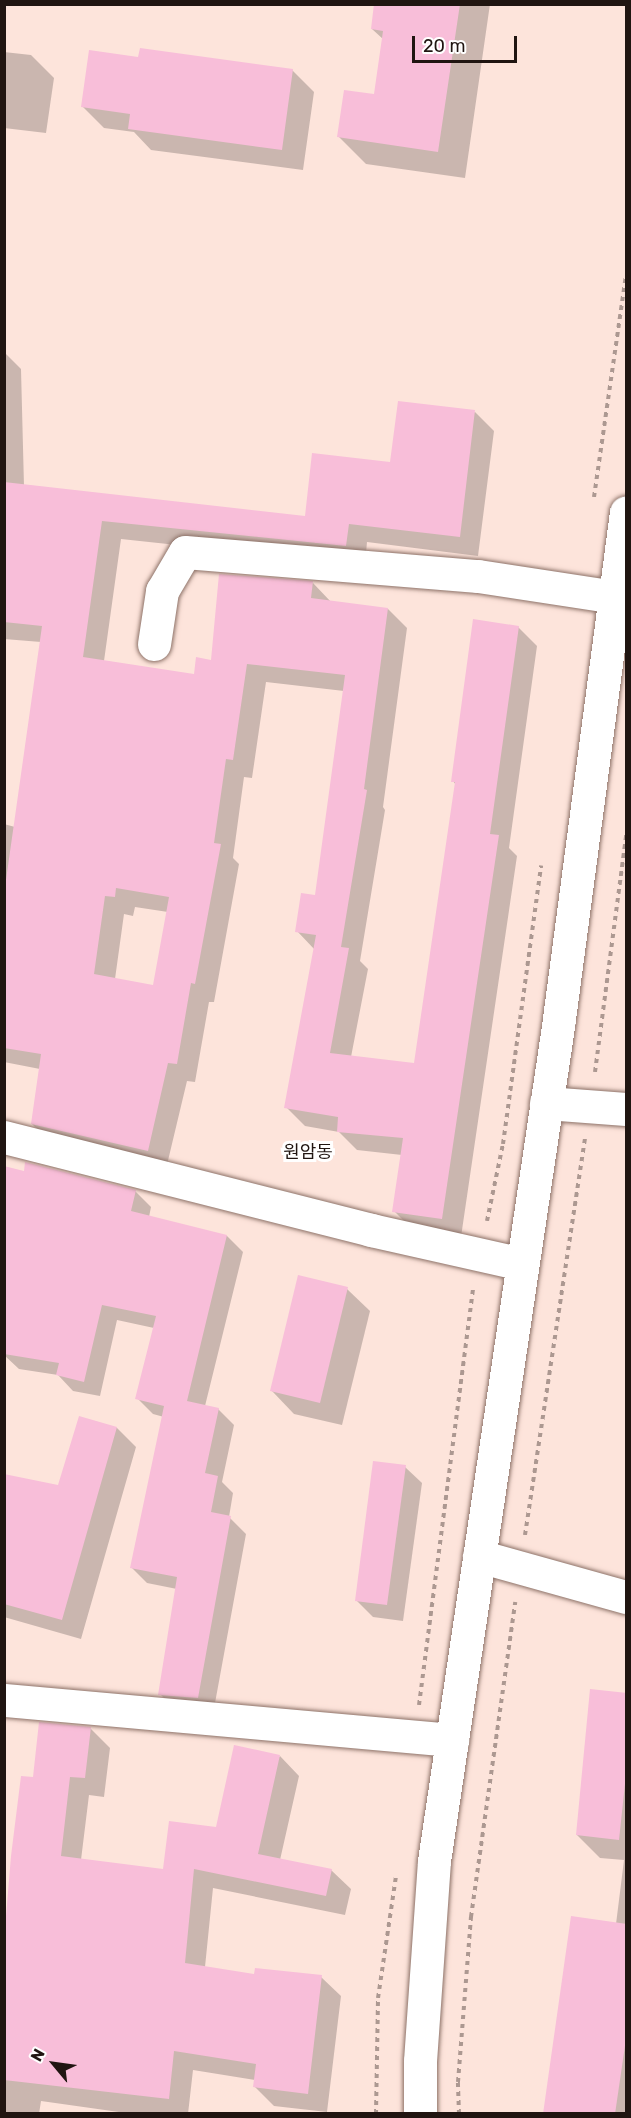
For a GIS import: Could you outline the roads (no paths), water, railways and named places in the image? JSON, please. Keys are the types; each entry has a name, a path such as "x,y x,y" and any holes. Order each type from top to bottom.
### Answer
{"street":[{"path":"420,2114 434,1861 546,1103 627,512"},
{"path":"153,644 162,591 185,552 478,576 615,597"},
{"path":"546,1103 627,1109"},
{"path":"4,1137 522,1263"},
{"path":"479,1556 627,1597"},
{"path":"4,1700 452,1740"}],"district":[{"name":"원암동","path":"308,1152"}]}
